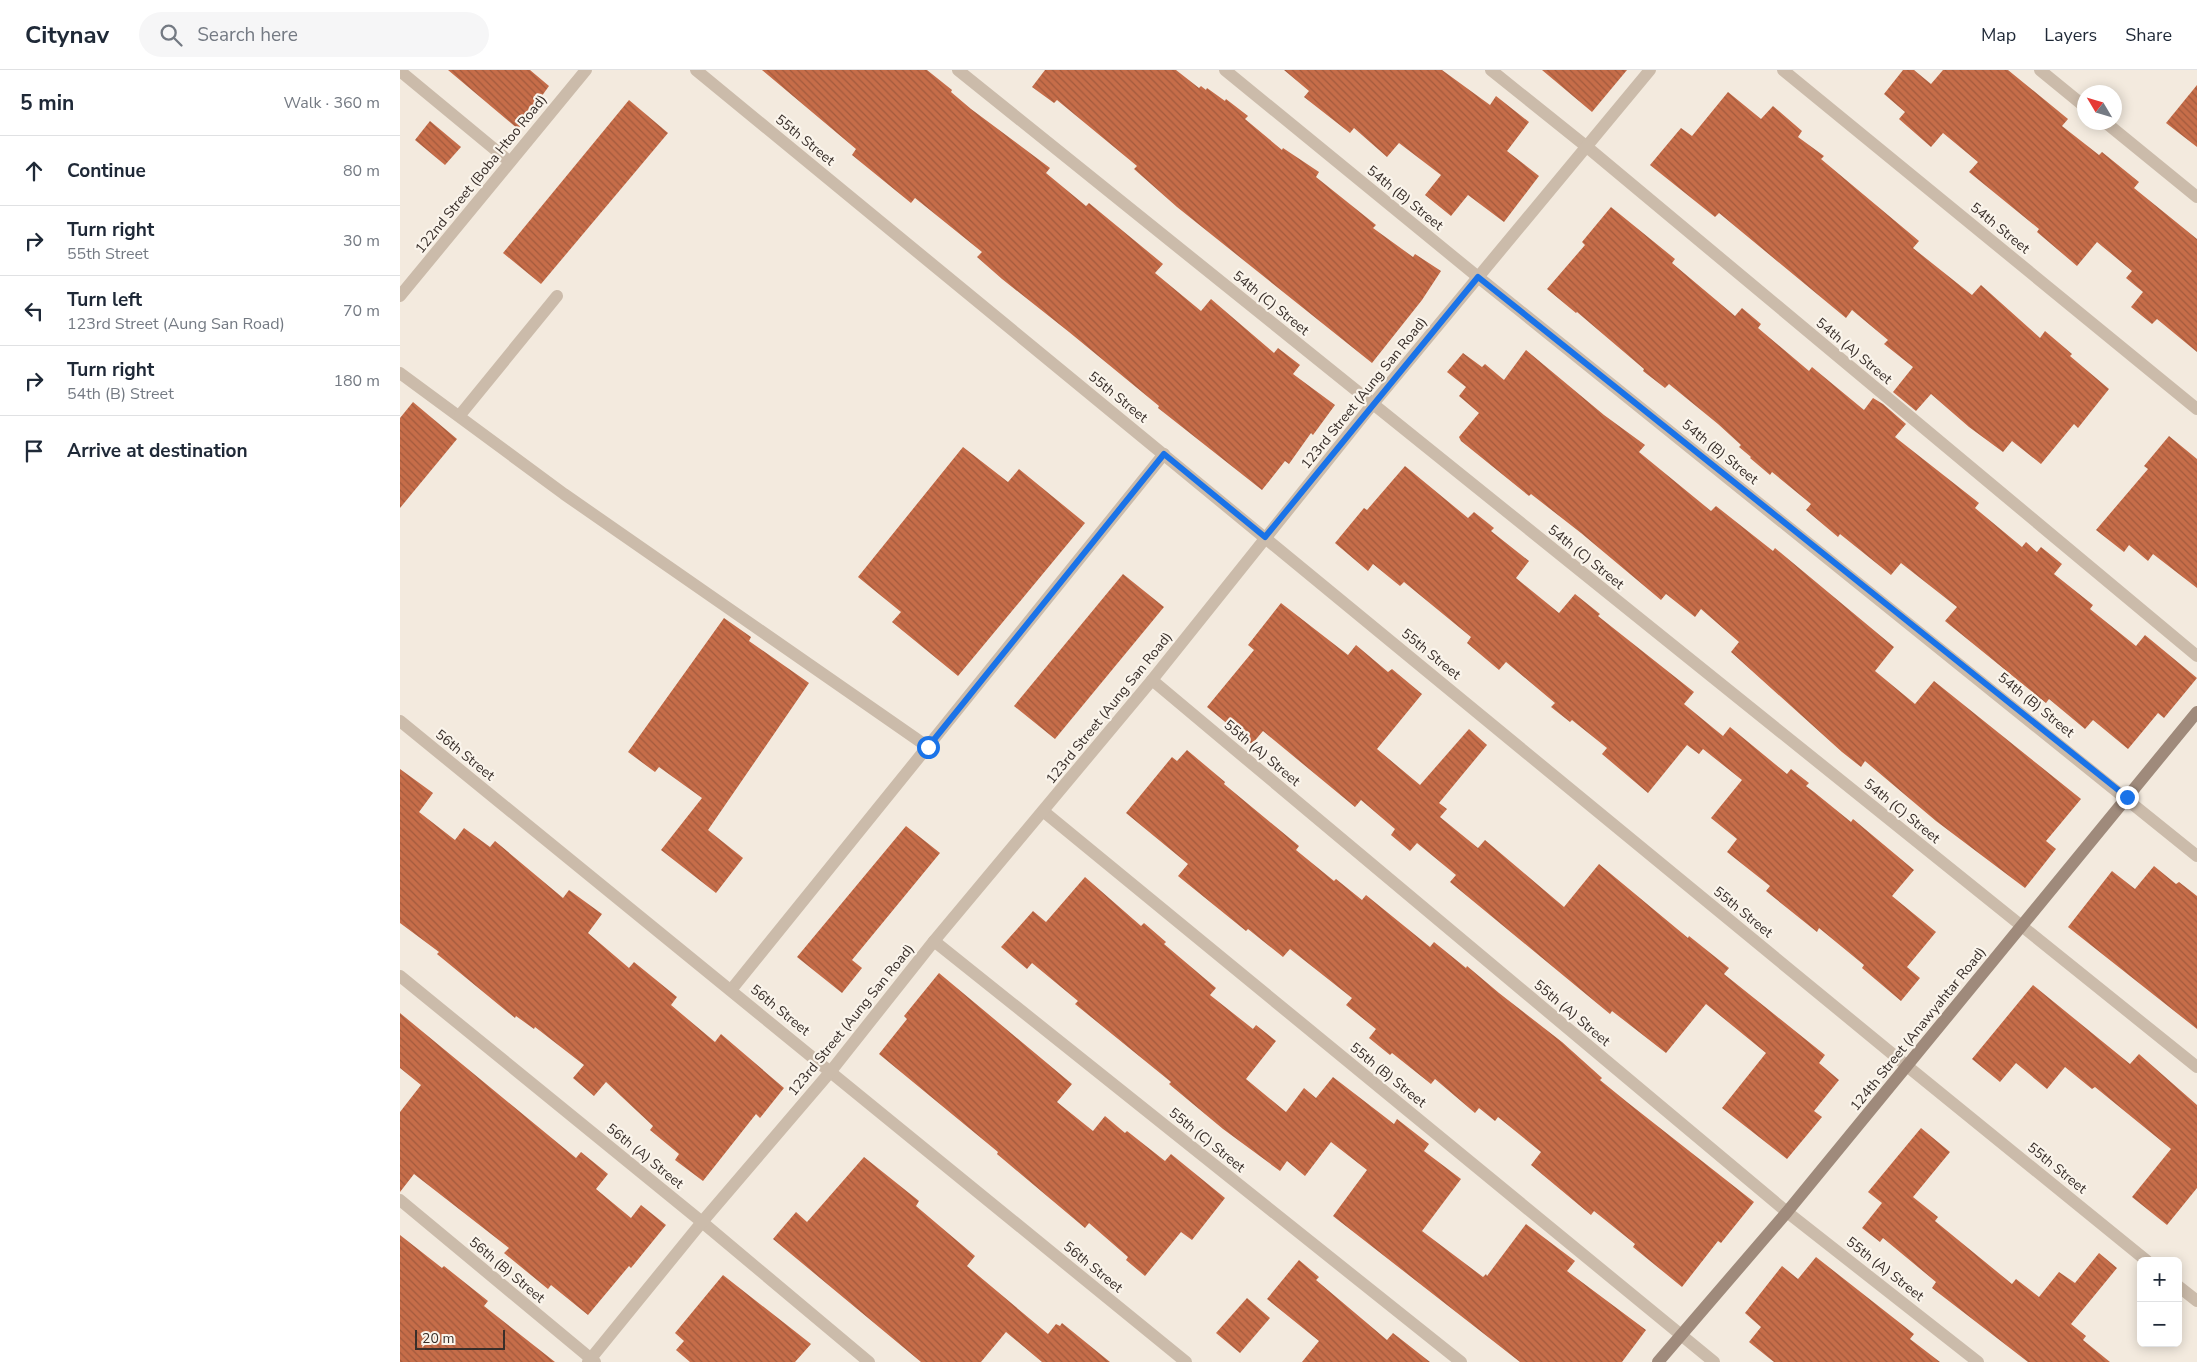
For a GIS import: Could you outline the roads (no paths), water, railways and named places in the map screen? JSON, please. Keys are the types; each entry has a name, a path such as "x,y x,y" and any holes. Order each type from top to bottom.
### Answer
{"street":[{"name":"122nd Street (Boba Htoo Road)","path":"401,294 586,70"},
{"name":"55th Street","path":"696,70 1907,1066 2142,1257"},
{"name":"54th (C) Street","path":"958,70 2197,1067"},
{"name":"54th (B) Street","path":"1225,70 1478,277 2127,797 2197,856"},
{"name":"54th (A) Street","path":"1491,70 1587,147 2197,656"},
{"name":"123rd Street (Aung San Road)","path":"591,1361 702,1222 831,1071 934,941 1152,680 1372,405 1650,70"},
{"name":"54th Street","path":"1783,70 2197,409"},
{"path":"2040,70 2077,100"},
{"path":"400,71 510,162"},
{"path":"2115,130 2197,197"},
{"path":"460,416 557,296"},
{"path":"400,373 564,494 928,747"},
{"path":"732,990 1164,454"},
{"name":"55th (A) Street","path":"1152,680 1787,1212 1978,1362"},
{"name":"124th Street (Anawyahtar Road)","path":"1658,1362 1787,1212 2197,712"},
{"name":"56th Street","path":"400,721 1186,1362"},
{"name":"55th (B) Street","path":"1043,811 1714,1362"},
{"name":"55th (C) Street","path":"934,941 1461,1362"},
{"name":"56th (A) Street","path":"400,976 702,1222 869,1362"},
{"name":"56th (B) Street","path":"400,1200 591,1361"},
{"path":"2182,1289 2197,1301"}]}
